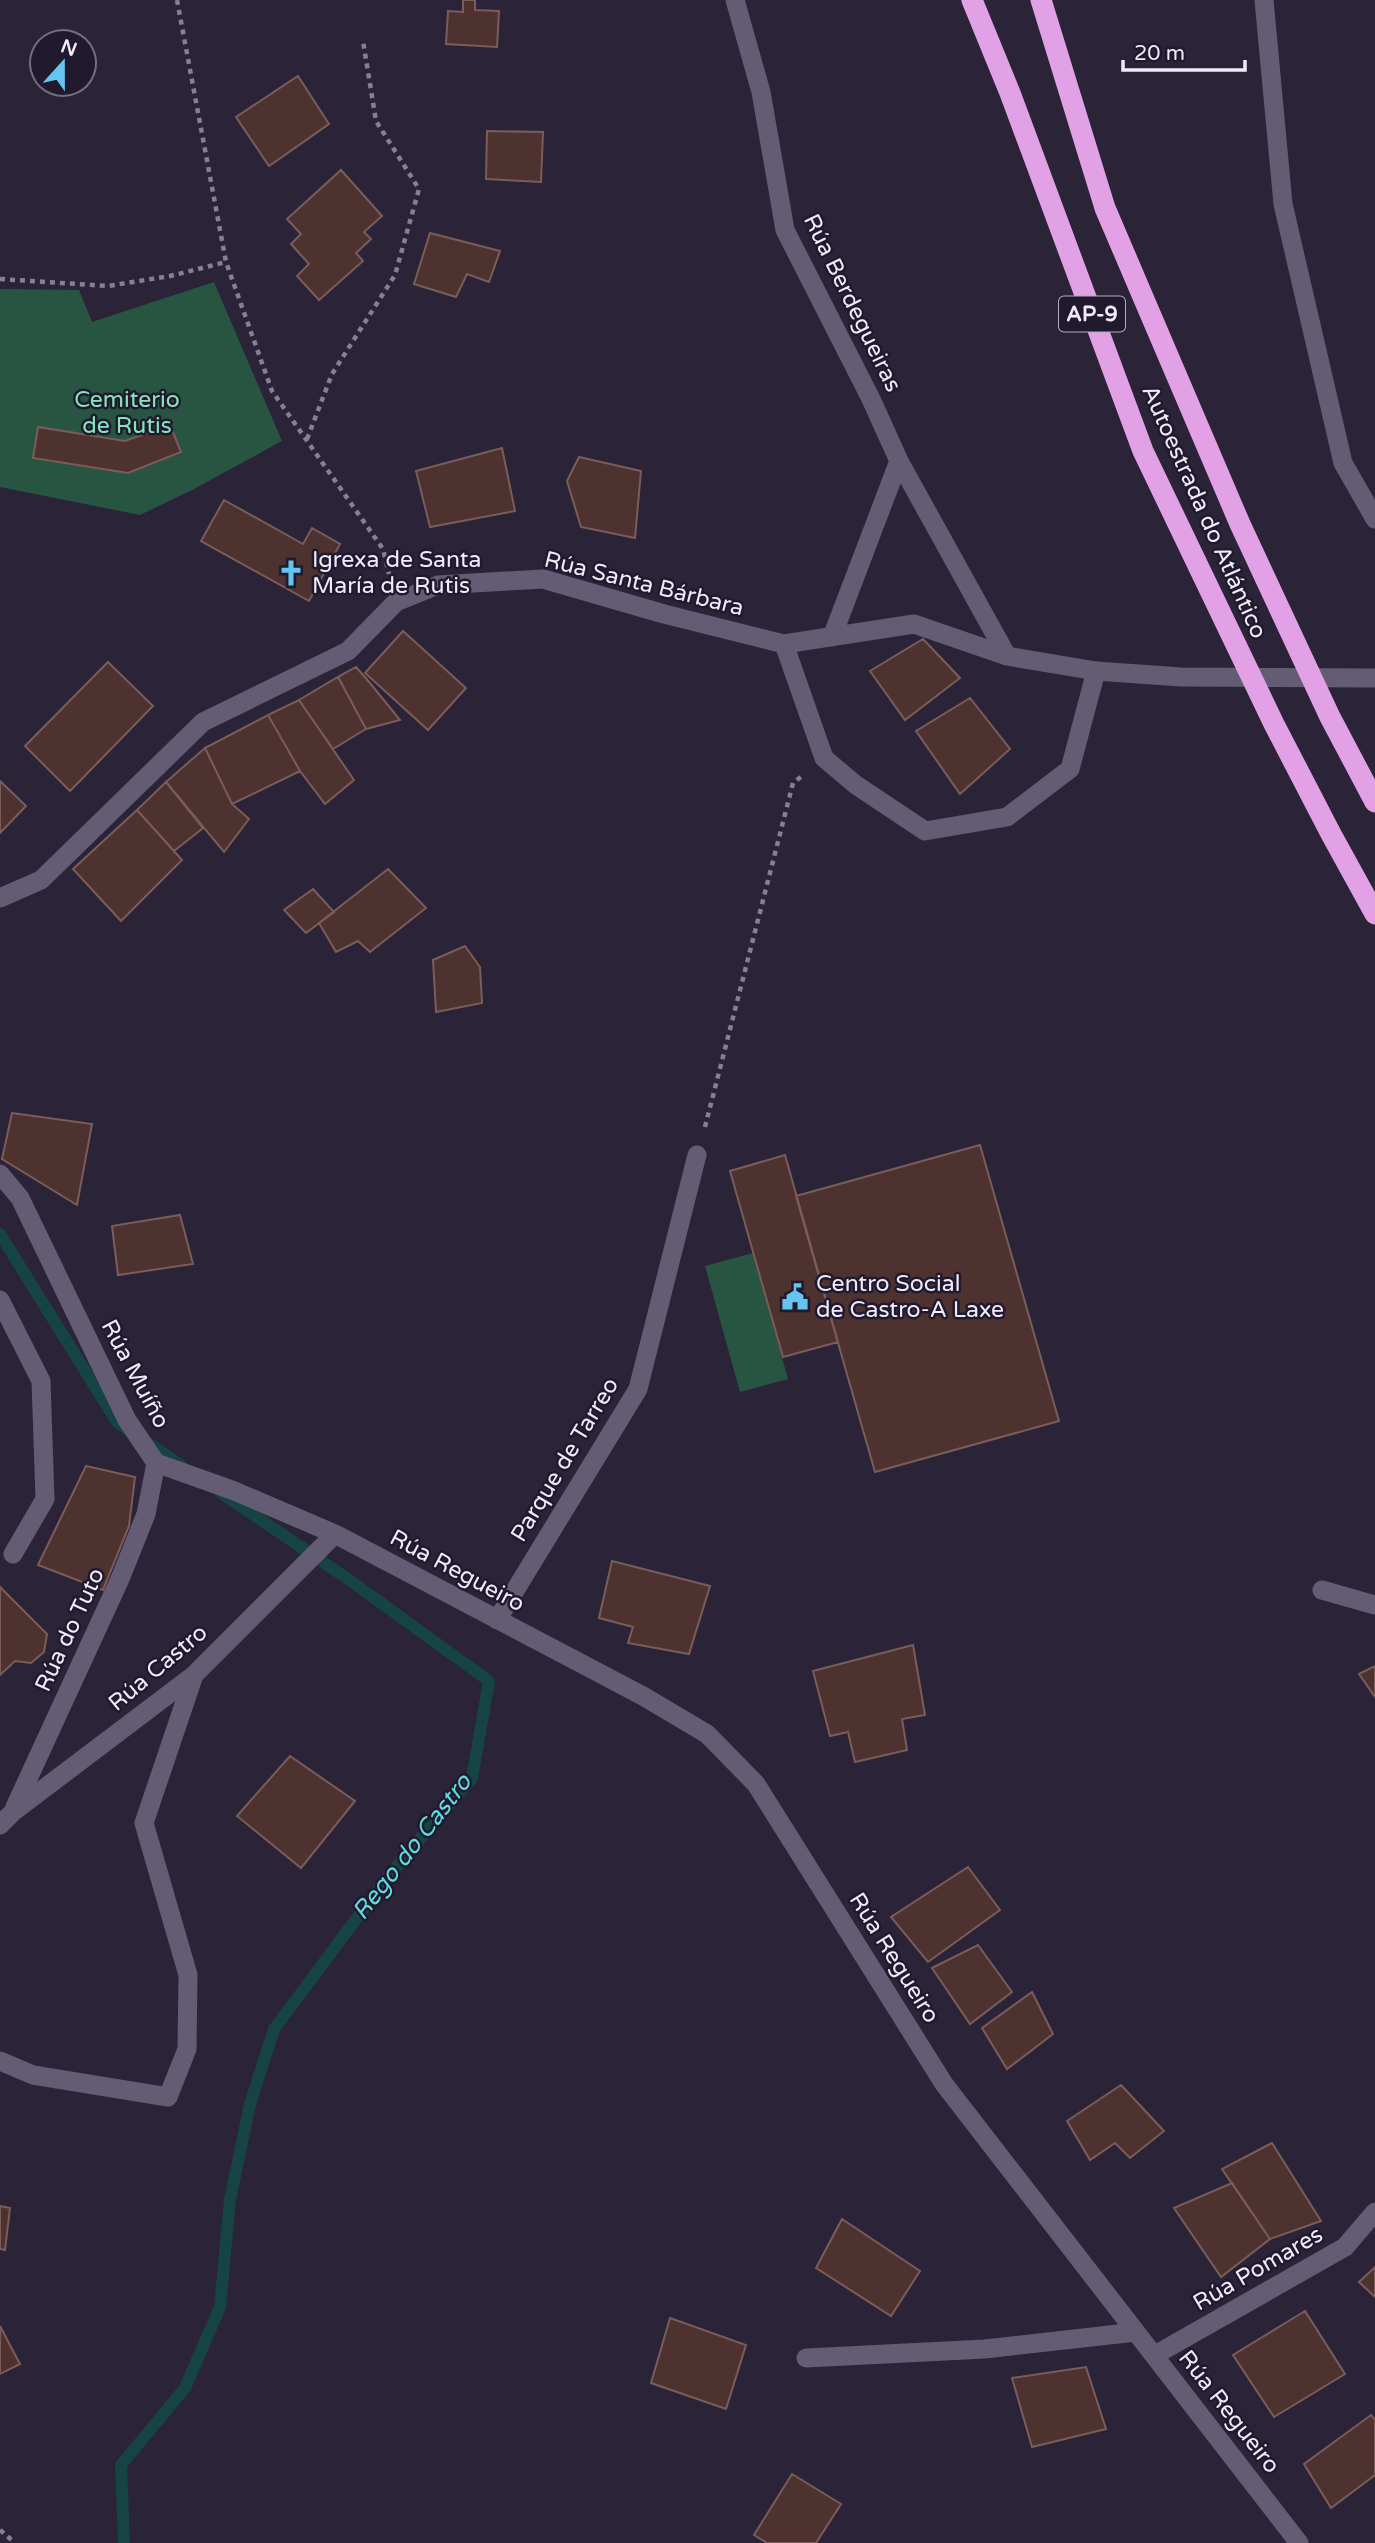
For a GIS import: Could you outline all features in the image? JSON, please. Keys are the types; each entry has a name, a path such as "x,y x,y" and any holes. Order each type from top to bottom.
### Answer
{"highway":[{"name":"Autoestrada do Atlántico","path":"972,0 1010,93 1143,452 1274,724 1375,914"},
{"name":"Autoestrada do Atlántico","path":"1041,0 1105,208 1240,524 1330,717 1375,802"}],"street":[{"name":"Rúa Berdegueiras","path":"736,0 761,92 785,230 871,399 899,461 1007,656"},
{"path":"1264,0 1283,204 1343,463 1375,519"},
{"path":"832,636 899,461"},
{"name":"Rúa Santa Bárbara","path":"0,898 41,880 203,722 348,651 396,601 438,585 543,579 784,645 914,624 1007,656 1096,671 1181,677 1375,678"},
{"path":"784,645 824,758 856,785 925,831 1007,817 1070,769 1096,671"},
{"name":"Parque de Tarreo","path":"497,1620 638,1389 697,1154"},
{"name":"Rúa Muíño","path":"0,1174 20,1198 127,1420 156,1463 232,1490 335,1534"},
{"path":"0,1300 41,1381 45,1499 13,1554"},
{"name":"Rúa do Tuto","path":"7,1818 120,1579 146,1514 156,1463"},
{"name":"Rúa Regueiro","path":"335,1534 643,1696 707,1734 756,1784 944,2084 1299,2543"},
{"name":"Rúa Castro","path":"7,1818 194,1675 335,1534"},
{"path":"1322,1590 1375,1605"},
{"path":"0,2061 33,2075 168,2097 187,2049 188,1975 144,1823 194,1675"},
{"name":"Rúa Pomares","path":"1155,2356 1345,2247 1375,2212"},
{"path":"806,2358 985,2349 1136,2332"}],"path":[{"path":"177,0 226,262 272,391 383,549 396,601"},
{"path":"307,439 332,374 395,275 419,189 376,121 363,41"},
{"path":"0,279 108,286 170,276 226,262"},
{"path":"697,1154 793,783 824,758"},
{"path":"0,2530 15,2543"}],"green space":[{"name":"Cemiterio de Rutis","path":"214,282 282,441 140,515 0,487 0,289 79,290 92,322"},
{"path":"753,1253 788,1379 740,1392 705,1266"}],"building":[{"path":"463,0 475,0 475,10 499,11 497,47 446,44 448,11 463,12"},
{"path":"298,76 329,124 269,166 236,117"},
{"path":"487,131 543,132 541,182 486,179"},
{"path":"341,170 382,216 364,232 371,239 356,253 363,261 319,300 297,276 309,264 291,244 301,234 287,219"},
{"path":"430,233 500,251 489,282 467,274 456,297 414,284"},
{"path":"170,425 181,452 128,473 33,458 38,427 125,441"},
{"path":"502,448 515,511 430,527 416,471"},
{"path":"579,457 641,471 635,538 581,527 567,481"},
{"name":"Igrexa de Santa María de Rutis","path":"224,500 303,544 312,528 340,544 309,601 201,541"},
{"path":"403,631 466,688 428,730 365,673"},
{"path":"923,639 960,678 905,720 870,671"},
{"path":"108,662 153,706 70,791 25,746"},
{"path":"356,667 400,720 366,729 338,677"},
{"path":"338,677 366,729 333,749 299,700"},
{"path":"970,698 1010,749 960,794 916,731"},
{"path":"299,700 354,780 325,804 300,771 268,715"},
{"path":"268,715 300,771 232,804 205,748"},
{"path":"205,748 232,804 249,819 224,852 166,782"},
{"path":"0,781 26,806 0,833"},
{"path":"166,782 203,828 174,851 137,810"},
{"path":"137,810 182,860 121,921 73,869"},
{"path":"388,869 426,908 370,952 358,941 336,952 319,923"},
{"path":"313,889 334,912 306,933 284,910"},
{"path":"465,946 480,967 482,1003 436,1012 433,960"},
{"path":"12,1113 92,1124 77,1205 2,1159"},
{"path":"980,1145 1059,1421 875,1472 796,1196"},
{"name":"Centro Social de Castro-A Laxe","path":"785,1155 838,1342 783,1357 730,1171"},
{"path":"180,1215 193,1264 118,1275 112,1226"},
{"path":"86,1466 135,1477 129,1526 103,1590 38,1565"},
{"path":"612,1561 710,1586 689,1654 628,1643 633,1627 599,1618"},
{"path":"0,1587 47,1634 44,1652 31,1663 15,1661 0,1675"},
{"path":"913,1645 925,1715 902,1719 907,1750 855,1762 848,1732 830,1736 813,1671"},
{"path":"1375,1666 1375,1697 1359,1674"},
{"path":"290,1756 355,1801 301,1868 237,1816"},
{"path":"968,1867 1000,1910 928,1962 891,1917"},
{"path":"978,1945 1012,1992 970,2024 932,1968"},
{"path":"1032,1992 1053,2034 1007,2069 982,2028"},
{"path":"1121,2085 1164,2131 1130,2158 1115,2143 1090,2160 1067,2121"},
{"path":"1272,2143 1321,2221 1270,2239 1222,2169"},
{"path":"1232,2183 1270,2239 1221,2277 1174,2208"},
{"path":"0,2206 10,2208 5,2250 0,2249"},
{"path":"842,2219 920,2271 891,2316 816,2268"},
{"path":"1375,2267 1375,2297 1359,2282"},
{"path":"1305,2311 1345,2374 1274,2417 1233,2355"},
{"path":"670,2318 746,2345 726,2409 651,2383"},
{"path":"0,2326 20,2364 0,2374"},
{"path":"1086,2367 1106,2429 1032,2447 1012,2378"},
{"path":"1371,2415 1375,2420 1375,2475 1331,2508 1304,2464"},
{"path":"792,2474 841,2504 816,2543 767,2543 754,2535"}],"waterway":[{"name":"Rego do Castro","path":"0,1234 117,1422 130,1431"},
{"name":"Rego do Castro","path":"148,1443 182,1466"},
{"name":"Rego do Castro","path":"124,2543 121,2465 185,2388 220,2307 230,2200 250,2104 274,2029 386,1879 472,1778 489,1681 348,1579 220,1492"}],"place":[{"name":"Igrexa de Santa María de Rutis","path":"291,573"},
{"name":"Centro Social de Castro-A Laxe","path":"795,1297"}]}
